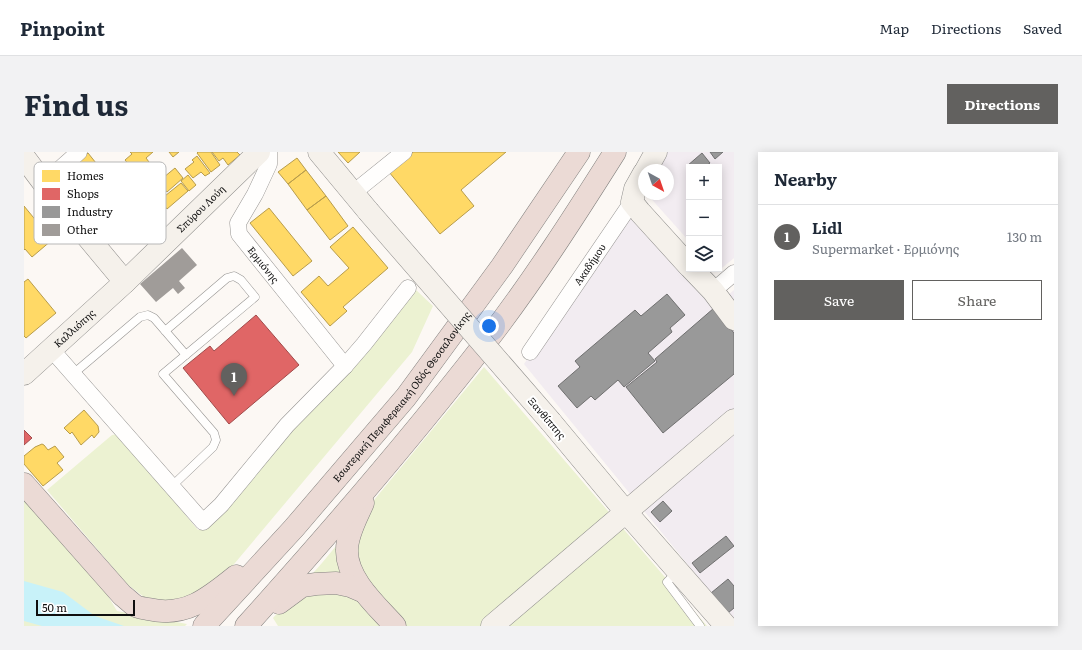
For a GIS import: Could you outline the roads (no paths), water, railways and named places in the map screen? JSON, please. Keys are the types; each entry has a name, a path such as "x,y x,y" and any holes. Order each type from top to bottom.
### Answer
{"highway":[{"name":"Εσωτερική Περιφερειακή Οδός Θεσσαλονίκης","path":"204,626 294,528 406,397 502,266 579,152"},
{"path":"246,626 318,547 411,436 487,341 564,232 615,152"},
{"path":"376,477 350,535 346,549 347,561 352,573 364,592 395,626"},
{"path":"24,484 122,595 135,606 159,612 187,609 199,603 218,591 294,528"},
{"path":"250,626 302,586 336,583 350,586 364,592"}],"street":[{"path":"64,162 80,152"},
{"name":"Σπύρου Λούη","path":"166,242 259,152"},
{"name":"Ερμιόνης","path":"269,152 269,164 255,194 238,223 239,234 345,366"},
{"name":"Ξανθίππης","path":"319,152 368,211 551,422 626,512 726,626"},
{"path":"353,193 404,152"},
{"path":"649,164 656,152"},
{"path":"24,157 34,181"},
{"name":"Ακαδήμου","path":"530,352 632,202 638,184"},
{"path":"632,202 686,263"},
{"path":"85,244 120,287"},
{"name":"Σπύρου Λούη","path":"120,287 164,244"},
{"path":"695,272 713,291 734,319"},
{"path":"713,291 734,273"},
{"name":"Καλλιόπης","path":"24,374 120,287"},
{"path":"51,349 203,522 221,505 264,451 345,366 408,288"},
{"path":"492,626 734,420"}],"lane":[{"path":"165,331 227,278 234,276 241,280 255,297 163,374 214,433 216,440 212,447 172,486"},
{"path":"73,374 140,317 148,314 154,318 186,355"},
{"path":"678,570 667,582 700,626"}],"water":[{"path":"24,581 63,592 95,616 124,626 42,626 24,621"}],"place":[{"name":"Lidl","path":"234,396"}]}
